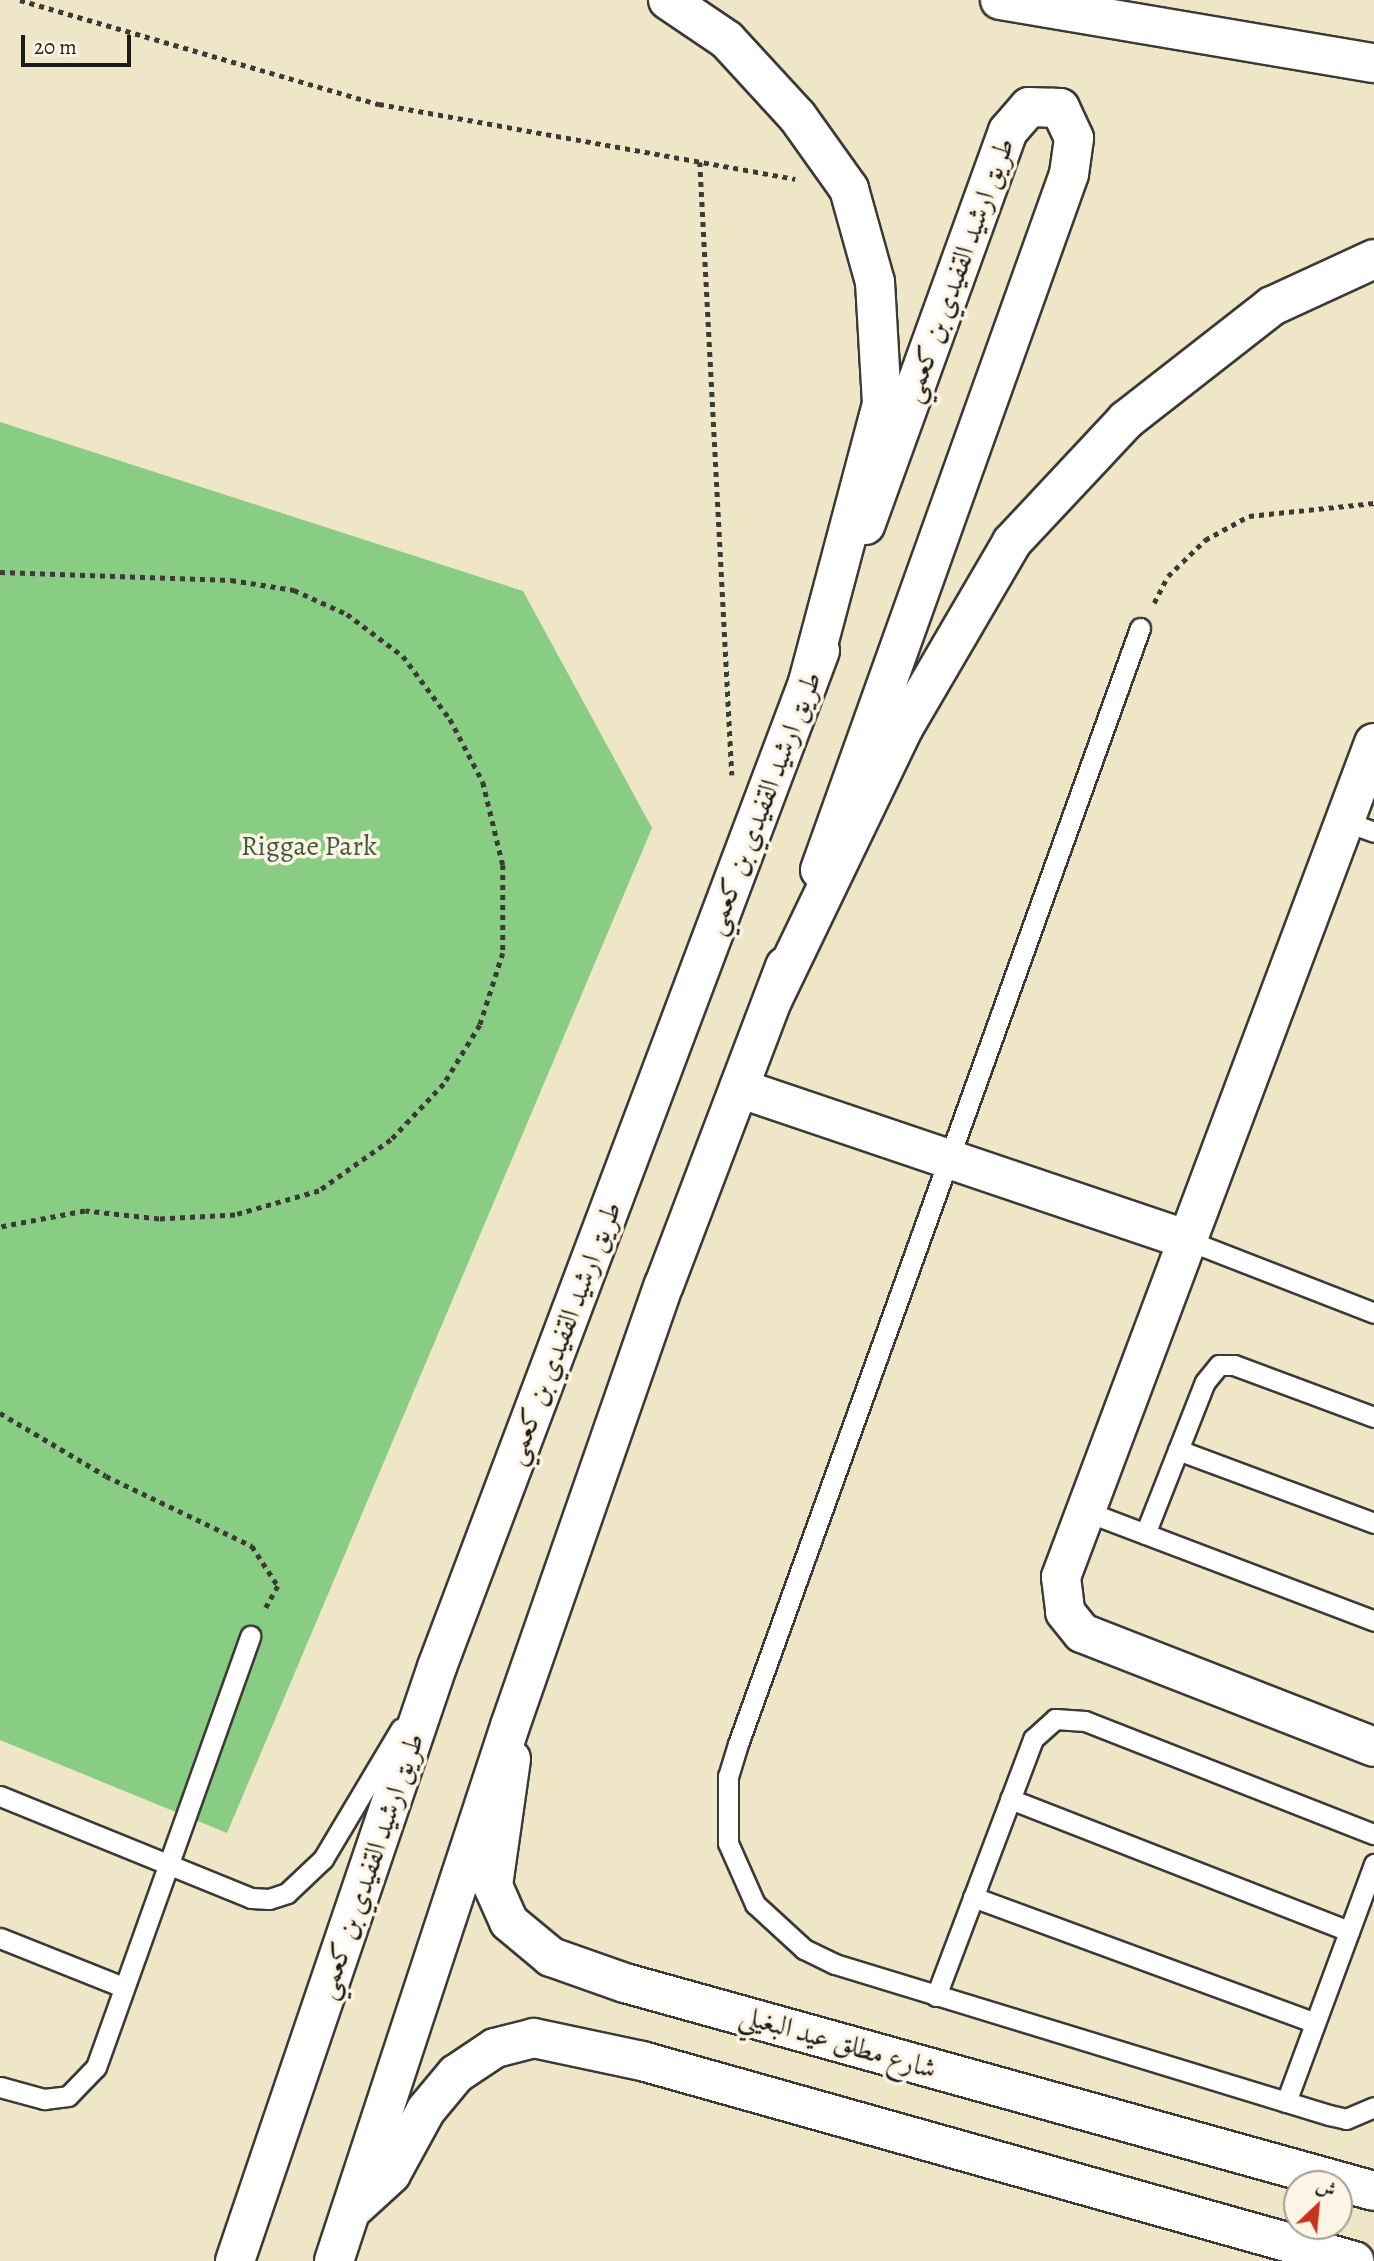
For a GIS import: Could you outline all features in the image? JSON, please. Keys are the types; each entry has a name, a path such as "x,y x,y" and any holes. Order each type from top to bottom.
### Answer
{"main road":[{"path":"668,0 727,40 797,116 849,189 875,282 881,404 808,683"},
{"path":"1000,0 1374,63"},
{"name":"طريق ارشيد القفيدي بن كعمي","path":"235,2261 437,1667 808,683 1001,148 1029,107 1060,108 1074,138 1069,174 510,1726 355,2207 334,2261"},
{"path":"773,999 904,727 1012,542 1137,412 1272,306 1374,259"},
{"path":"1374,743 1359,827 1187,1240 1061,1577 1065,1612 1082,1633 1374,1747"},
{"path":"739,1088 1187,1240"},
{"name":"شارع مطلق عيد البغيلي","path":"510,1726 493,1886 509,1922 551,1957 625,1983 1374,2191"},
{"path":"355,2207 391,2174 426,2110 456,2074 495,2048 534,2038 642,2061 1354,2261"}],"lane":[{"path":"1140,628 738,1744 725,1809 739,1875 777,1929 835,1964 1346,2119 1374,2107"},
{"path":"1187,1240 1374,1313"},
{"path":"1144,1534 1205,1382 1219,1365 1234,1365 1374,1417"},
{"path":"1178,1450 1374,1523"},
{"path":"1084,1511 1374,1621"},
{"path":"0,2087 44,2099 68,2096 96,2067 250,1636"},
{"path":"0,1796 251,1898 287,1893 323,1859 437,1667"},
{"path":"936,1996 1033,1739 1042,1727 1070,1717 1374,1835"},
{"path":"1010,1799 1349,1931"},
{"path":"1286,2102 1374,1864"},
{"path":"973,1897 1315,2023"},
{"path":"0,1938 123,1987"}],"path":[{"path":"20,0 379,104 849,189"},
{"path":"701,162 727,769 759,813"},
{"path":"1140,628 1168,576 1205,540 1250,516 1374,503"},
{"path":"0,572 231,580 294,590 347,614 403,656 450,719 483,782 503,890 503,953 480,1026 444,1084 391,1140 319,1191 235,1215 159,1219 85,1211 0,1227"},
{"path":"0,1413 106,1476 251,1546 278,1586 250,1636"}],"green space":[{"name":"Riggae Park","path":"0,422 523,591 652,828 227,1833 0,1740"}]}
